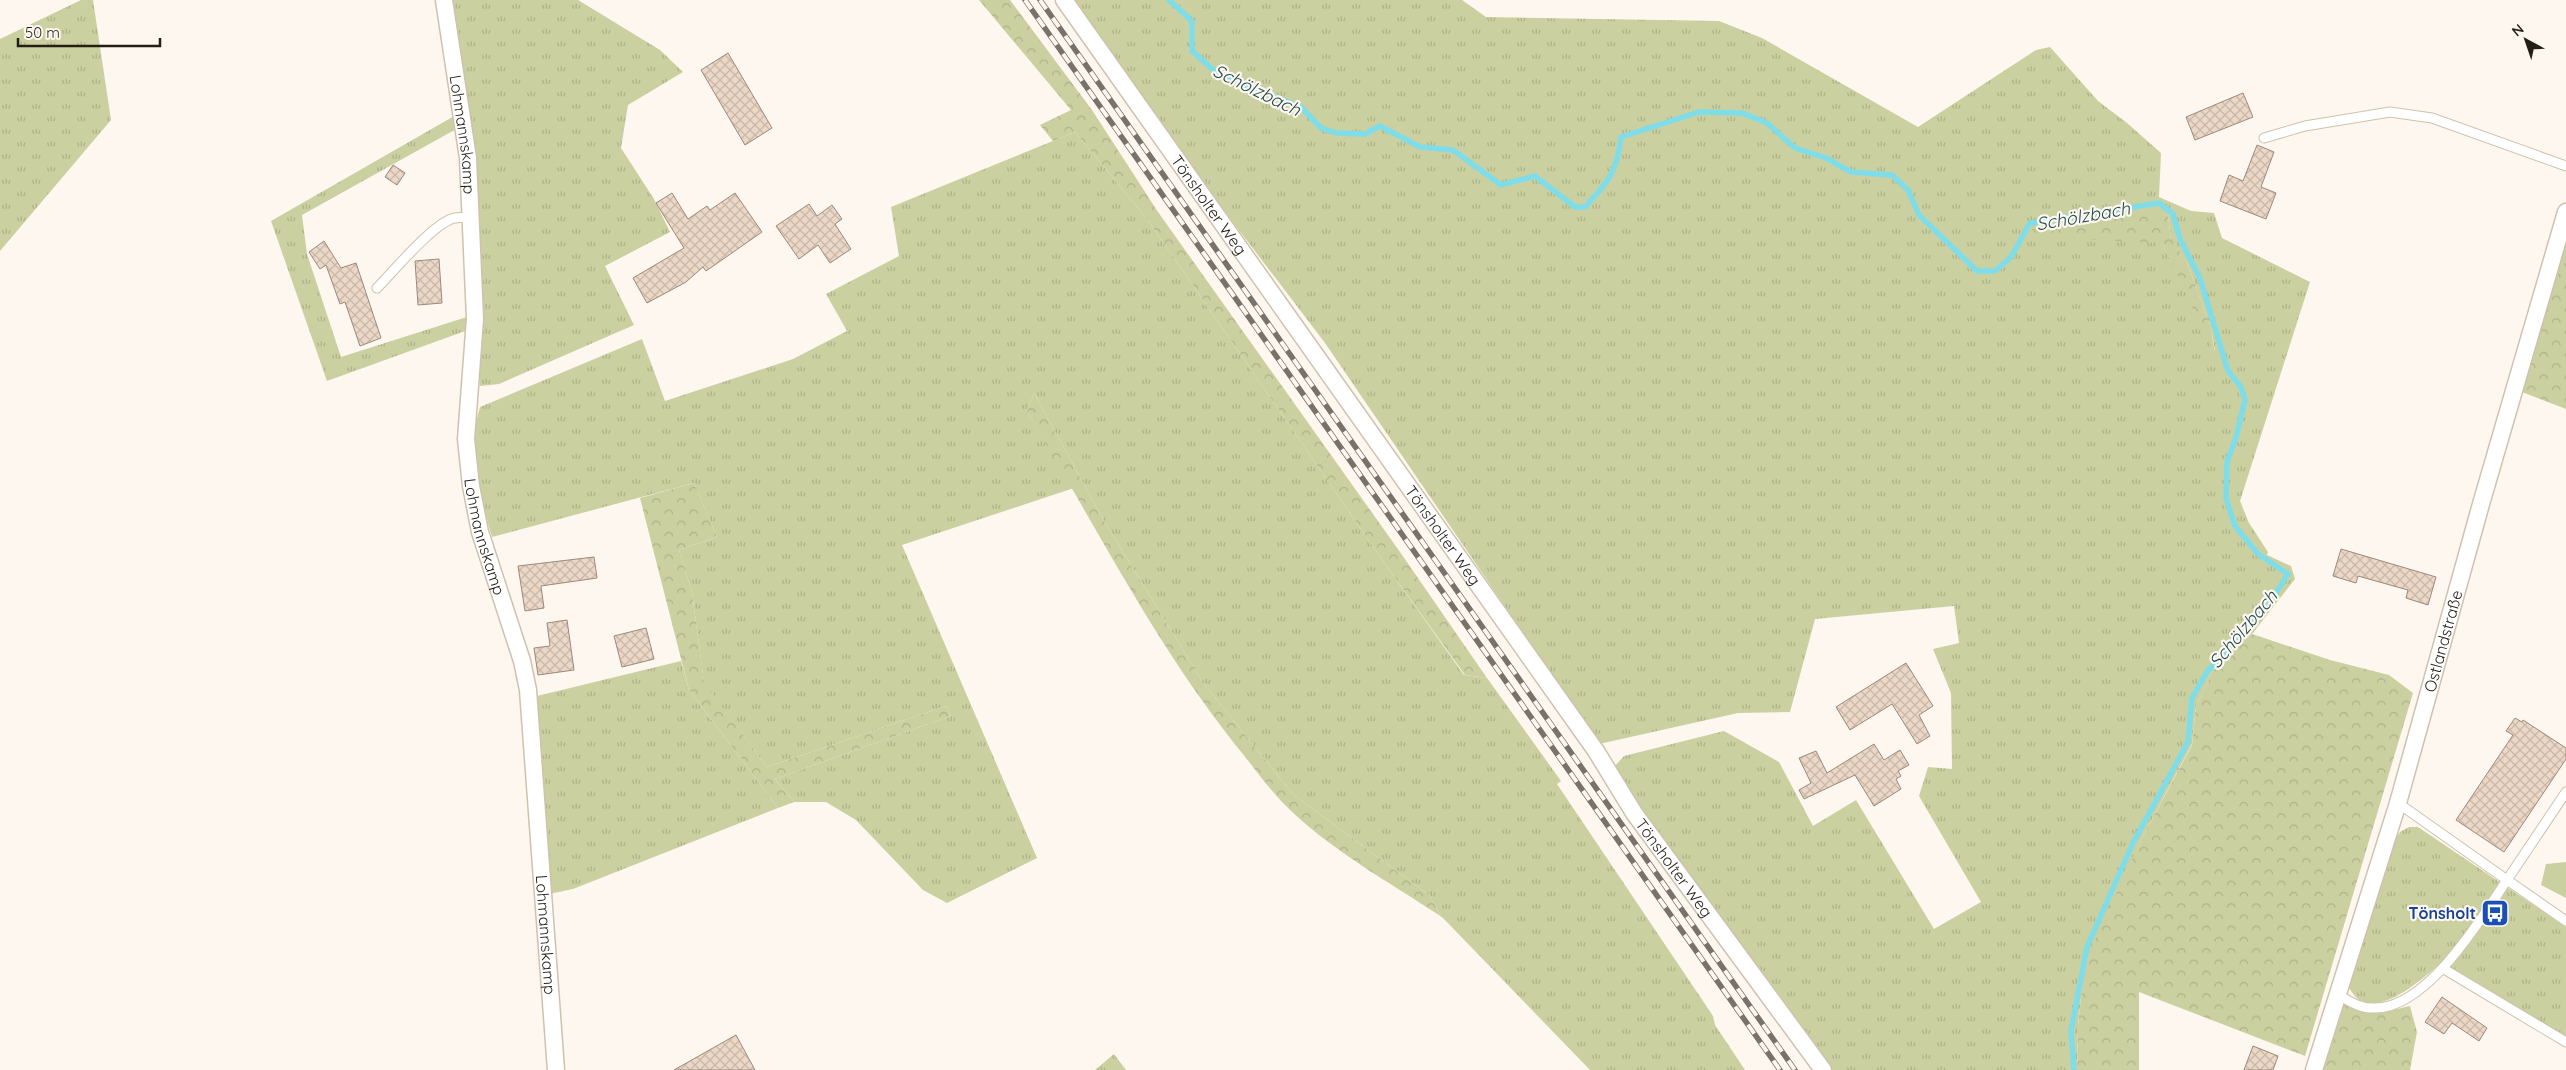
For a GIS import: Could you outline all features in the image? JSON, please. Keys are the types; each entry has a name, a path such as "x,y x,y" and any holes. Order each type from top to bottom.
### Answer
{"street":[{"name":"Lohmannskamp","path":"444,0 468,158 475,319 466,440 471,486 480,532 522,661 528,690 556,1070"},
{"name":"Tönsholter Weg","path":"1064,0 1596,752 1634,813 1823,1070"},
{"name":"Ostlandstraße","path":"2314,1070 2398,803 2478,512 2566,212"}],"lane":[{"path":"2264,138 2305,126 2390,112 2432,118 2566,166"},
{"path":"377,288 426,238 445,222 454,218 470,218"},
{"path":"2337,994 2355,1006 2377,1008 2403,1000 2444,969 2566,792"},
{"path":"2398,803 2566,921"},
{"path":"2444,969 2566,1042"}],"green space":[{"path":"81,0 93,0 111,120 0,251 0,39"},
{"path":"450,0 578,0 660,50 683,72 628,105 621,148 654,199 670,232 605,266 634,325 499,384 480,386"},
{"path":"979,0 1010,0 1092,110 1158,212 1400,552 1487,678 1465,675 1385,564 1147,219 1075,132 1053,141 1040,125 1071,110"},
{"path":"1073,0 1462,0 1486,17 1719,21 1762,38 1918,127 2036,50 2050,47 2098,101 2161,153 2159,197 2191,211 2214,213 2222,238 2310,282 2240,501 2249,523 2268,552 2267,555 2291,566 2295,579 2252,634 2230,651 2213,670 2196,706 2192,744 2143,836 2123,881 2082,987 2078,1026 2077,1070 1831,1070 1650,825 1613,768 1624,756 1724,731 1779,762 1813,826 1856,800 1934,929 1981,902 1919,796 1928,767 1952,769 1951,693 1933,649 1959,643 1954,606 1815,619 1790,712 1738,713 1599,744 1325,343 1232,221","holes":["2168,215 2171,240 2187,262 2211,328 2215,351 2162,243"]},
{"path":"456,115 458,128 302,215 307,254 341,357 470,316 468,330 327,381 271,221"},
{"path":"1075,132 1147,219 1385,564 1464,675 1487,678 1561,781 1557,784 1713,1016 1715,1025 1745,1070 1590,1070 1442,917 1429,895 1294,795 1204,684 1104,521 1034,393 1027,412 1074,488 902,545 1037,858 947,903 923,890 856,820 826,802 794,802 775,779 951,716 946,706 767,767 704,683 692,592 679,550 717,537 694,483 492,537 479,488 474,457 476,424 480,407 642,339 665,401 793,359 847,331 826,294 899,256 891,207"},
{"path":"2152,210 2163,211 2168,215 2171,239 2187,262 2211,328 2215,354 2162,243 2029,237 2032,229 2094,216"},
{"path":"2566,242 2566,409 2522,392"},
{"path":"1034,393 1104,521 1204,684 1294,795 1429,895 1442,917 1359,864 1319,835 1283,803 1255,770 1185,677 1131,590 1027,412"},
{"path":"694,483 717,537 679,550 692,592 704,682 767,767 946,706 951,716 775,779 794,802 778,808 689,690 640,498"},
{"path":"2252,634 2330,660 2389,675 2413,693 2305,1056 2139,992 2139,1070 2077,1070 2078,1026 2082,987 2093,944 2143,836 2192,745 2196,706 2213,670 2230,651"},
{"path":"681,661 689,690 778,808 573,889 549,894 533,697"},
{"path":"2409,827 2418,827 2566,927 2566,1040 2441,963 2414,985 2392,998 2380,1002 2369,1003 2359,1000 2349,988 2394,841 2400,832"},
{"path":"2566,862 2566,898 2541,885 2546,864"},
{"path":"2342,1004 2367,1011 2392,1010 2410,1006 2417,1032 2410,1070 2323,1070"},
{"path":"1114,1054 1126,1070 1095,1070"}],"building":[{"path":"728,53 772,128 745,145 701,70"},
{"path":"2243,93 2253,117 2195,140 2186,117"},
{"path":"2257,145 2274,152 2261,187 2276,193 2266,219 2220,201 2229,175 2243,181"},
{"path":"393,165 405,173 397,185 385,177"},
{"path":"672,193 688,219 707,206 710,210 735,193 762,232 706,271 703,267 686,282 647,303 633,278 684,248 656,203"},
{"path":"809,204 817,216 832,205 842,219 835,224 851,249 830,263 818,245 799,259 776,226"},
{"path":"324,241 341,268 356,263 381,338 360,346 345,302 340,304 326,265 320,269 309,252"},
{"path":"439,259 442,303 418,305 415,261"},
{"path":"2341,549 2436,577 2428,605 2406,598 2408,590 2358,576 2356,583 2333,576"},
{"path":"594,557 597,578 541,586 544,608 525,611 518,566"},
{"path":"567,620 574,670 538,675 534,648 550,646 547,623"},
{"path":"646,628 654,659 622,667 614,636"},
{"path":"1906,663 1933,706 1919,715 1930,736 1917,744 1892,704 1850,730 1836,707"},
{"path":"2515,718 2522,722 2523,720 2566,748 2566,759 2504,852 2456,820 2513,735 2506,731"},
{"path":"1874,744 1884,760 1900,750 1909,765 1898,771 1901,776 1896,779 1901,789 1874,806 1855,775 1804,799 1799,790 1811,783 1799,758 1816,751 1827,773"},
{"path":"2442,997 2487,1028 2479,1041 2452,1023 2444,1034 2425,1022"},
{"path":"736,1035 755,1070 674,1070"},
{"path":"2253,1046 2278,1056 2273,1070 2244,1070"}],"waterway":[{"name":"Schölzbach","path":"1169,0 1192,21 1192,51 1218,74 1301,107 1321,128 1336,133 1365,134 1380,126 1420,147 1453,150 1501,185 1535,176 1575,207 1585,207 1606,183 1617,159 1621,137 1699,112 1742,113 1767,123 1795,148 1826,158 1851,172 1892,175 1908,190 1919,215 1977,271 1995,271 2011,257 2030,223 2159,203 2173,214 2180,239 2200,278 2228,371 2241,387 2245,400 2236,438 2227,462 2226,498 2235,526 2258,554 2288,574 2265,610 2207,672 2192,698 2188,742 2133,843 2087,947 2071,1031 2074,1070"}],"railway":[{"path":"1025,0 1780,1070"},
{"path":"1040,0 1795,1070"}],"place":[{"name":"Tönsholt","path":"2495,913"}]}
